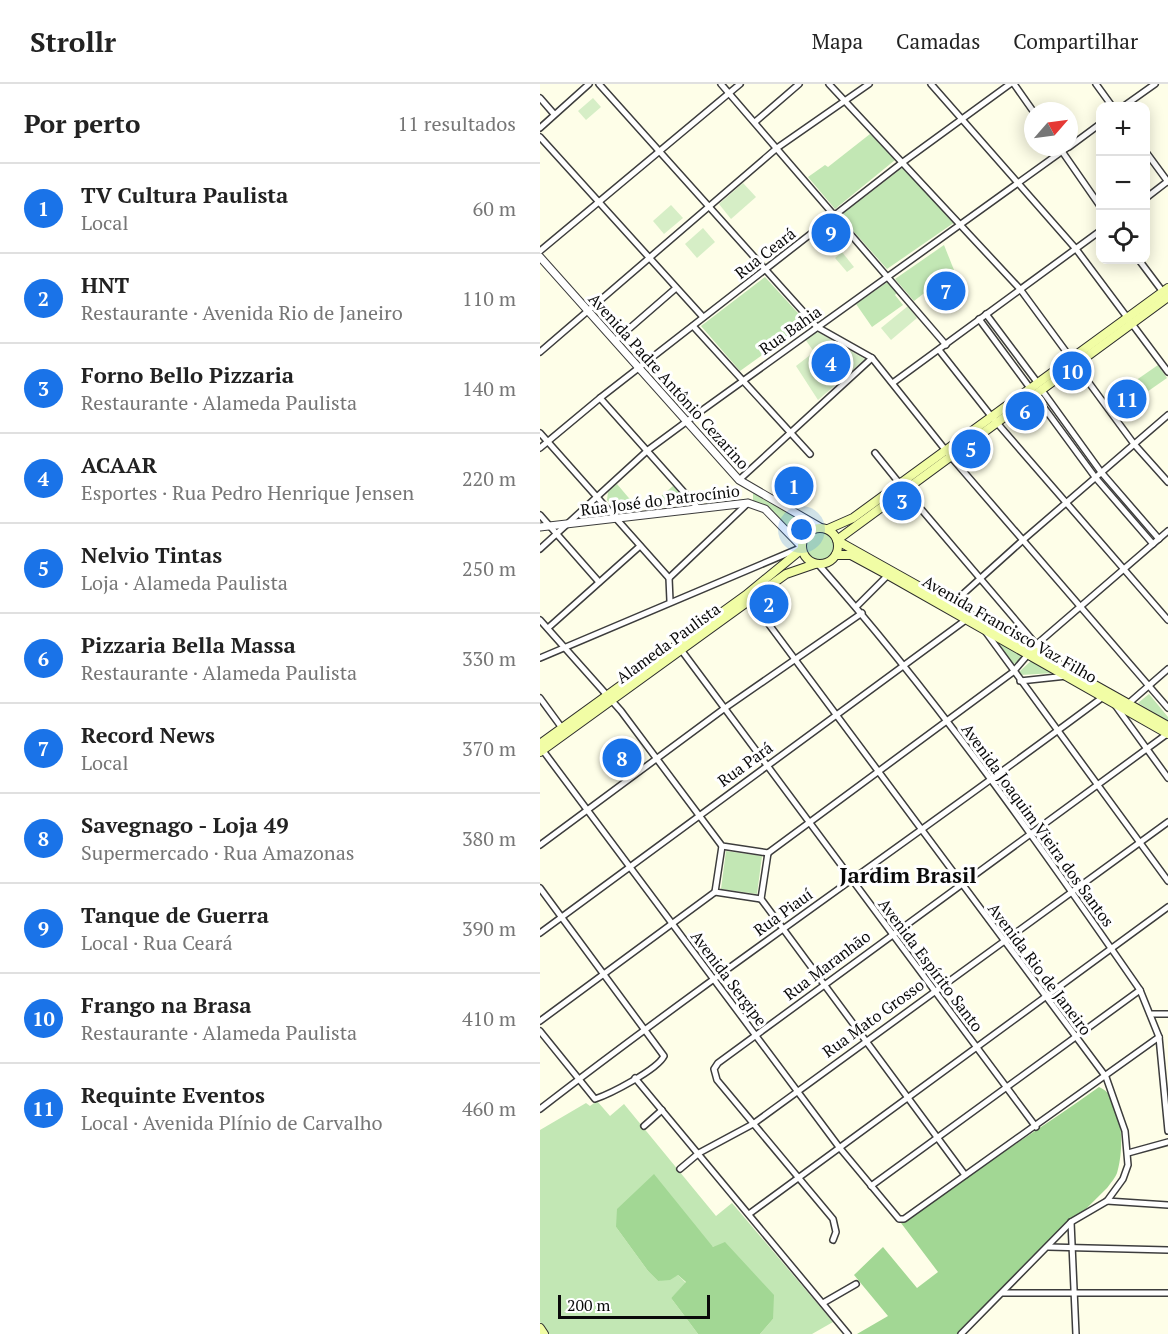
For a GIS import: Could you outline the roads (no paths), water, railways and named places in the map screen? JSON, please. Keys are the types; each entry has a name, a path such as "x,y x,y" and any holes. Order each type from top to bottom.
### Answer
{"main road":[{"path":"902,487 853,518 809,531 802,547 806,558 817,564 829,562 836,555 838,540 902,487 1166,292"},
{"path":"824,528 838,540"},
{"name":"Avenida Francisco Vaz Filho","path":"838,540 1129,703 1168,731"},
{"name":"Alameda Paulista","path":"748,598 802,547"},
{"name":"Avenida Francisco Vaz Filho","path":"836,555 851,555 984,630 1033,650 1067,676 1114,704 1168,731"},
{"name":"Alameda Paulista","path":"541,748 748,598 786,574 817,564"},
{"name":"Alameda Paulista","path":"541,748 562,728 610,697"},
{"path":"540,1328 544,1334"}],"street":[{"path":"540,128 589,84"},
{"path":"599,84 817,327 872,358 894,382 948,453 1168,708"},
{"path":"721,84 946,345"},
{"path":"540,251 662,152 740,84"},
{"path":"755,122 799,84"},
{"path":"829,84 1020,289 1134,444 1168,482"},
{"path":"540,352 777,148 869,84"},
{"path":"931,84 1076,249 1168,372"},
{"path":"1012,84 1026,102"},
{"name":"Rua Ceará","path":"540,448 600,398 903,162 1012,84"},
{"path":"1096,84 1109,102"},
{"path":"1130,102 1155,84"},
{"path":"540,98 554,114"},
{"name":"Rua Bahia","path":"1078,141 1096,128"},
{"path":"540,137 704,317"},
{"name":"Rua Bahia","path":"540,549 648,450 742,380 962,226 1052,156"},
{"path":"1065,156 1096,199"},
{"path":"1149,156 1168,182 1150,195"},
{"path":"894,382 1096,235"},
{"name":"Avenida Padre Antônio Cezarino","path":"540,257 739,480 824,528"},
{"path":"1142,264 1166,292"},
{"path":"615,341 676,288"},
{"path":"986,314 1095,477 1153,544"},
{"path":"979,319 1101,472 1159,539"},
{"path":"693,326 810,454"},
{"path":"939,350 994,419 1168,620"},
{"path":"739,480 872,358"},
{"path":"600,398 698,508"},
{"path":"953,603 1168,415"},
{"path":"540,433 669,578 670,601"},
{"path":"875,453 1032,639 1033,650"},
{"path":"669,578 748,503 747,486"},
{"name":"Rua José do Patrocínio","path":"540,527 748,503 765,509 802,547"},
{"path":"540,515 599,582"},
{"path":"1159,1037 1036,1127 965,1175 761,899 768,853 1013,672 1042,640 1168,531"},
{"path":"548,628 640,546"},
{"path":"540,658 802,547"},
{"name":"Avenida Joaquim Vieira dos Santos","path":"817,564 862,613 946,722 1140,990 1152,1014 1159,1037 1168,1131"},
{"path":"856,607 888,575"},
{"name":"Avenida Rio de Janeiro","path":"748,598 1106,1077 1125,1131 1128,1153 1128,1165 1123,1179 1107,1201"},
{"path":"540,845 724,708 862,613"},
{"name":"Rua Pará","path":"540,933 767,764 836,718 967,619"},
{"path":"540,620 610,697 722,846 768,853"},
{"path":"984,630 1168,881"},
{"path":"1032,639 1042,640"},
{"name":"Avenida Espírito Santo","path":"679,647 1036,1127"},
{"path":"1129,703 1168,669"},
{"path":"1020,681 1067,676"},
{"name":"Rua Piauí","path":"540,1109 646,1029 1103,697"},
{"path":"540,698 562,728"},
{"path":"1114,704 1168,778"},
{"name":"Rua Maranhão","path":"753,1124 714,1075 718,1064 892,934 1147,749 1168,731"},
{"name":"Avenida Sergipe","path":"541,748 839,1147 902,1220 965,1175"},
{"name":"Rua Mato Grosso","path":"680,1169 699,1153 753,1124 1168,822"},
{"path":"715,892 722,846"},
{"path":"540,888 664,1056 660,1062 635,1078 595,1099 540,1031"},
{"path":"540,1021 715,892 761,899"},
{"path":"749,1214 907,1096 1168,907"},
{"path":"871,1186 1140,990"},
{"path":"1152,1014 1168,1014"},
{"path":"635,1078 848,1334"},
{"path":"644,1125 662,1110"},
{"path":"753,1124 833,1219 836,1232 833,1240"},
{"path":"1128,1153 1168,1142"},
{"path":"961,1334 1071,1222 1107,1201 1168,1205"},
{"path":"1071,1222 1076,1334"},
{"path":"1048,1247 1168,1250"},
{"path":"823,1303 856,1284"},
{"path":"1003,1293 1168,1293"}],"place":[{"name":"Tanque de Guerra","path":"831,233"},
{"name":"Record News","path":"946,291"},
{"name":"ACAAR","path":"831,363"},
{"name":"Frango na Brasa","path":"1072,371"},
{"name":"Requinte Eventos","path":"1127,399"},
{"name":"Pizzaria Bella Massa","path":"1025,411"},
{"name":"Nelvio Tintas","path":"971,449"},
{"name":"TV Cultura Paulista","path":"794,486"},
{"name":"Forno Bello Pizzaria","path":"902,501"},
{"name":"HNT","path":"769,604"},
{"name":"Savegnago - Loja 49","path":"622,758"}],"district":[{"name":"Jardim Brasil","path":"908,874"}]}
